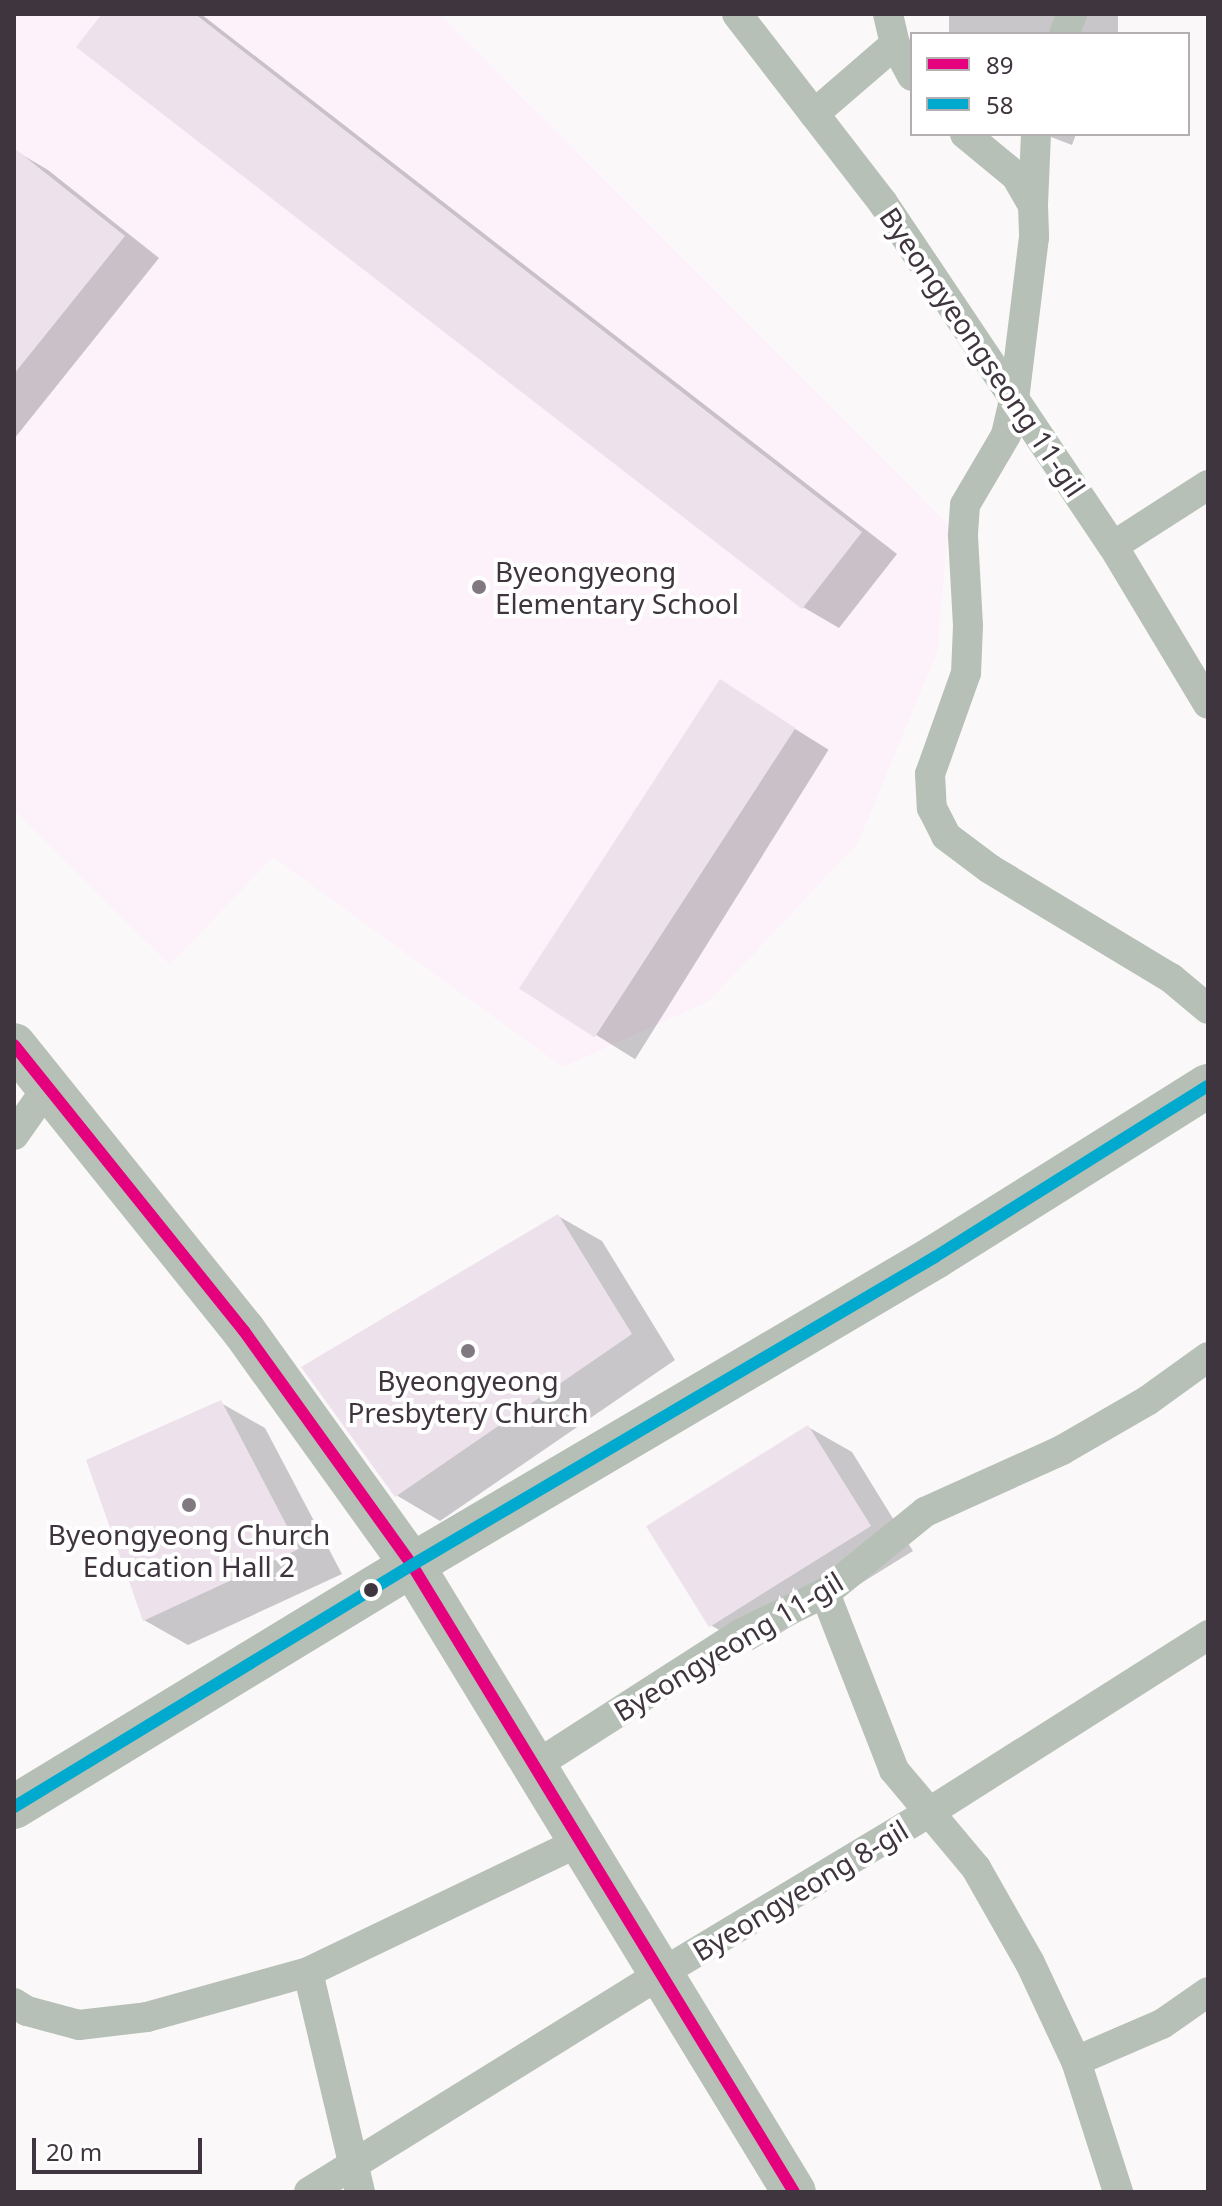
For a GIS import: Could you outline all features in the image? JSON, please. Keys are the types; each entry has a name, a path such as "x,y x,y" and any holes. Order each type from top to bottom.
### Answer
{"street":[{"path":"14,1045 244,1331 412,1565 794,2192"},
{"path":"14,1807 412,1565 935,1257 1208,1086"}],"lane":[{"name":"Byeongyeongseong 11-gil","path":"737,14 883,203 1113,546 1204,689"},
{"path":"888,14 895,44 910,72"},
{"path":"814,114 895,44"},
{"path":"967,136 1016,176 1033,205"},
{"path":"1036,136 1034,237 1014,400 1006,435 965,505 966,673 930,774 932,808 946,836 990,869 1171,978 1208,1009"},
{"path":"1113,546 1208,485"},
{"path":"14,1135 47,1088"},
{"name":"Byeongyeong 11-gil","path":"536,1765 740,1634 825,1593 925,1512 1062,1450 1147,1401 1208,1357"},
{"path":"825,1593 894,1770 976,1868 1030,1963 1076,2061 1118,2192"},
{"name":"Byeongyeong 8-gil","path":"309,2192 357,2177 660,1974 928,1813 1208,1635"},
{"path":"14,2003 27,2011 79,2025 147,2017 308,1972 581,1841"},
{"path":"308,1972 357,2177"},
{"path":"1076,2061 1162,2024 1208,1992"}],"shaded area":[{"name":"Byeongyeong Elementary School","path":"14,14 439,14 948,524 938,650 858,843 709,1001 563,1067 273,857 170,965 14,810"}],"building":[{"path":"102,14 195,14 862,532 802,609 76,47"},
{"path":"14,148 125,236 14,374"},
{"path":"720,679 795,728 595,1037 519,988"},
{"name":"Byeongyeong Presbytery Church","path":"558,1214 632,1334 395,1497 301,1367"},
{"name":"Byeongyeong Church Education Hall 2","path":"221,1400 299,1549 143,1621 86,1460"},
{"path":"808,1425 871,1526 709,1627 646,1526"}],"transit line":[{"name":"89","path":"14,1045 244,1331 412,1565 794,2192"},
{"name":"58","path":"14,1807 412,1565 935,1257 1208,1086"}],"place":[{"name":"Byeongyeong Elementary School","path":"479,587"},
{"name":"Byeongyeong Presbytery Church","path":"468,1351"},
{"name":"Byeongyeong Church Education Hall 2","path":"189,1505"}]}
